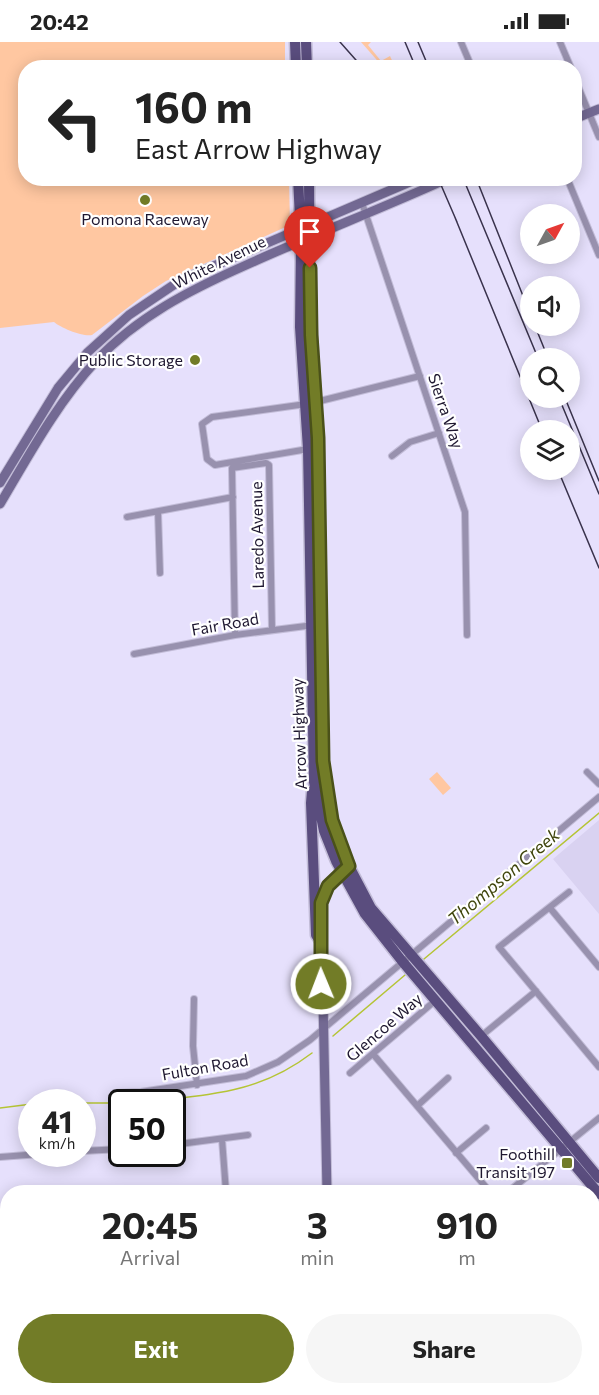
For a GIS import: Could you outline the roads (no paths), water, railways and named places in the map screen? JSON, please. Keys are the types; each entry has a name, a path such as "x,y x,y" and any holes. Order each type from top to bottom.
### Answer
{"main road":[{"path":"295,42 296,60"},
{"path":"306,42 307,60"},
{"name":"Arrow Highway","path":"299,186 305,232 300,327 311,403 308,449 316,624 319,781"},
{"path":"305,232 308,186"},
{"name":"White Avenue","path":"0,504 62,401 97,360 137,324 188,292 362,203 401,186"},
{"name":"White Avenue","path":"0,483 58,388 88,352 129,315 181,280 305,232 367,214 431,186"},
{"path":"311,403 318,438 316,624"},
{"path":"319,781 345,870 365,914 407,958 477,1039 565,1145 593,1185"},
{"path":"319,781 311,803 316,935 320,940"},
{"path":"327,1185 321,903 328,886 345,870"},
{"path":"407,958 436,1000 477,1039"},
{"path":"565,1145 599,1178"}],"street":[{"path":"461,42 469,60"},
{"path":"560,42 568,60"},
{"path":"582,91 594,111 599,137"},
{"path":"570,186 599,255"},
{"name":"Sierra Way","path":"362,203 465,512 467,635"},
{"path":"308,449 215,465 207,459 202,424 212,417 311,403 420,376"},
{"path":"392,456 410,442 440,433"},
{"name":"Laredo Avenue","path":"235,635 232,468 266,463 269,465 272,629"},
{"path":"127,517 233,497"},
{"path":"158,512 160,573"},
{"name":"Fair Road","path":"134,654 235,635 316,624"},
{"path":"587,772 599,784"},
{"name":"Fulton Road","path":"165,1089 246,1076 288,1056 599,797"},
{"path":"568,892 499,946 599,1067"},
{"path":"550,908 599,967"},
{"path":"477,1039 536,991"},
{"path":"194,999 193,1046 197,1085"},
{"name":"Glencoe Way","path":"350,1073 436,1000"},
{"path":"373,1054 484,1185"},
{"path":"417,1106 448,1078"},
{"path":"516,1185 599,1118"},
{"path":"456,1153 486,1128"},
{"path":"186,1143 248,1135"},
{"path":"222,1139 225,1185"},
{"path":"0,1157 18,1156"}],"waterway":[{"name":"Thompson Creek","path":"424,959 599,813"},
{"name":"Thompson Creek","path":"333,1036 405,975"},
{"name":"Thompson Creek","path":"186,1097 251,1085 292,1067 312,1053"},
{"name":"Thompson Creek","path":"96,1103 108,1103"},
{"name":"Thompson Creek","path":"0,1108 18,1106"}],"tram line":[{"path":"405,42 413,60"},
{"path":"466,186 534,348"},
{"path":"563,408 599,494"}],"railway":[{"path":"340,42 356,60"},
{"path":"418,42 426,60"},
{"path":"441,186 457,222"},
{"path":"479,186 520,288"},
{"path":"454,215 538,420"},
{"path":"539,336 544,348"},
{"path":"569,408 599,481"},
{"path":"562,480 599,568"}],"place":[{"name":"Pomona Raceway","path":"145,200"},
{"name":"Public Storage","path":"195,360"},
{"name":"Foothill Transit 197","path":"567,1163"}]}
